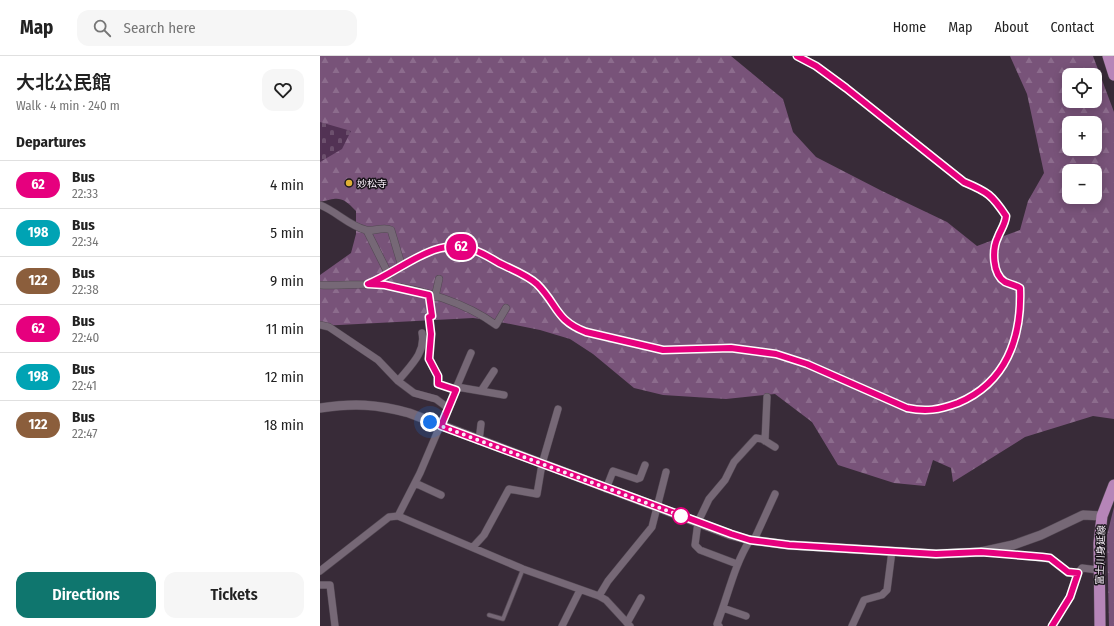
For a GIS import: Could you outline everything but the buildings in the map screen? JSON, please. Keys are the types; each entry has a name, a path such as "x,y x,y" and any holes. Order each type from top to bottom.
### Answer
{"main road":[{"path":"1108,56 1114,76"},
{"name":"富士川身延線","path":"1100,626 1098,570 1102,516 1114,486"}],"street":[{"path":"368,284 389,275 432,250 449,246 460,246 472,249 535,283 550,298 562,318 574,327 586,332 663,350 731,348 776,354 807,364 907,408 923,411 945,408 974,396 993,380 1008,356 1018,331 1021,306 1020,288 1005,282 998,275 994,252 997,238 1005,225 1006,216 994,198 984,190 964,182 846,88 816,66 797,56"},
{"path":"320,205 330,208 354,225 367,231 387,228 391,230 402,267"},
{"path":"367,231 389,275"},
{"path":"431,334 429,317 432,316 432,296 439,279"},
{"path":"320,285 385,285 456,303 484,316 496,325 506,308"},
{"path":"320,325 329,327 378,360 398,381 414,393 436,399 448,408"},
{"path":"398,381 421,352 423,346 422,333"},
{"path":"398,516 441,426 471,353"},
{"path":"481,391 494,371"},
{"path":"438,384 504,395"},
{"path":"765,441 767,397"},
{"path":"320,408 363,404 386,406 657,507 752,540 789,545 936,554 981,552 1050,558 1068,572 1078,573"},
{"path":"473,547 484,535 509,489 537,494 542,464 558,409"},
{"path":"479,441 481,424"},
{"path":"737,564 700,550 695,545 698,522 709,499 725,480 734,462 756,438 775,447"},
{"path":"606,488 613,471 637,479 640,478 646,465"},
{"path":"599,596 608,581 652,527 666,472"},
{"path":"415,482 441,495"},
{"path":"719,626 717,624 733,581 737,564 752,540 775,494"},
{"path":"981,552 1013,545 1042,535 1083,514 1102,516"},
{"path":"320,570 389,517 398,516 523,569 599,596 606,600 629,624 641,598"},
{"path":"852,626 864,600 882,595 886,590 892,551"},
{"path":"1052,626 1070,597 1078,573 1082,568 1098,570"},
{"path":"320,584 330,585 335,626"},
{"path":"562,626 580,590"},
{"path":"723,608 746,616"}],"lane":[{"path":"431,334 429,359 438,376 438,384"},
{"path":"488,615 503,619 523,569"}],"green space":[{"path":"320,56 731,56 783,99 793,132 816,157 947,222 977,246 1020,230 1028,201 1044,173 1027,94 1010,56 1093,56 1098,68 1062,68 1062,108 1102,108 1102,80 1114,112 1114,419 1093,416 1025,437 953,482 951,468 933,460 925,486 894,483 838,465 812,422 775,394 726,399 663,395 634,388 593,354 570,339 540,330 495,321 473,318 320,326 320,275 351,253 356,234 356,211 343,200 332,199 320,202"},
{"path":"320,122 351,131 342,149 320,162"},
{"path":"1114,507 1114,626 1109,626 1107,535"}],"bus line":[{"name":"62","path":"797,56 816,66 846,88 964,182 984,190 994,198 1006,216 1005,225 997,238 994,252 998,275 1005,282 1020,288 1021,306 1018,331 1008,356 993,380 983,390 974,396 945,408 932,411 923,411 907,408 807,364 776,354 731,348 686,351 663,350 586,332 574,327 562,318 555,309 550,298 535,283 472,249 460,246 449,246 432,250 384,278 368,284 385,285 429,295 432,316 429,317 431,334 429,359 438,376 438,384 456,390 441,426 703,524 750,540 789,545 936,554 981,552 1050,558 1068,572 1078,573 1070,597 1052,626"}],"place":[{"name":"妙松寺","path":"349,183"}],"route":[{"path":"430,422 684,517 681,516"}]}
